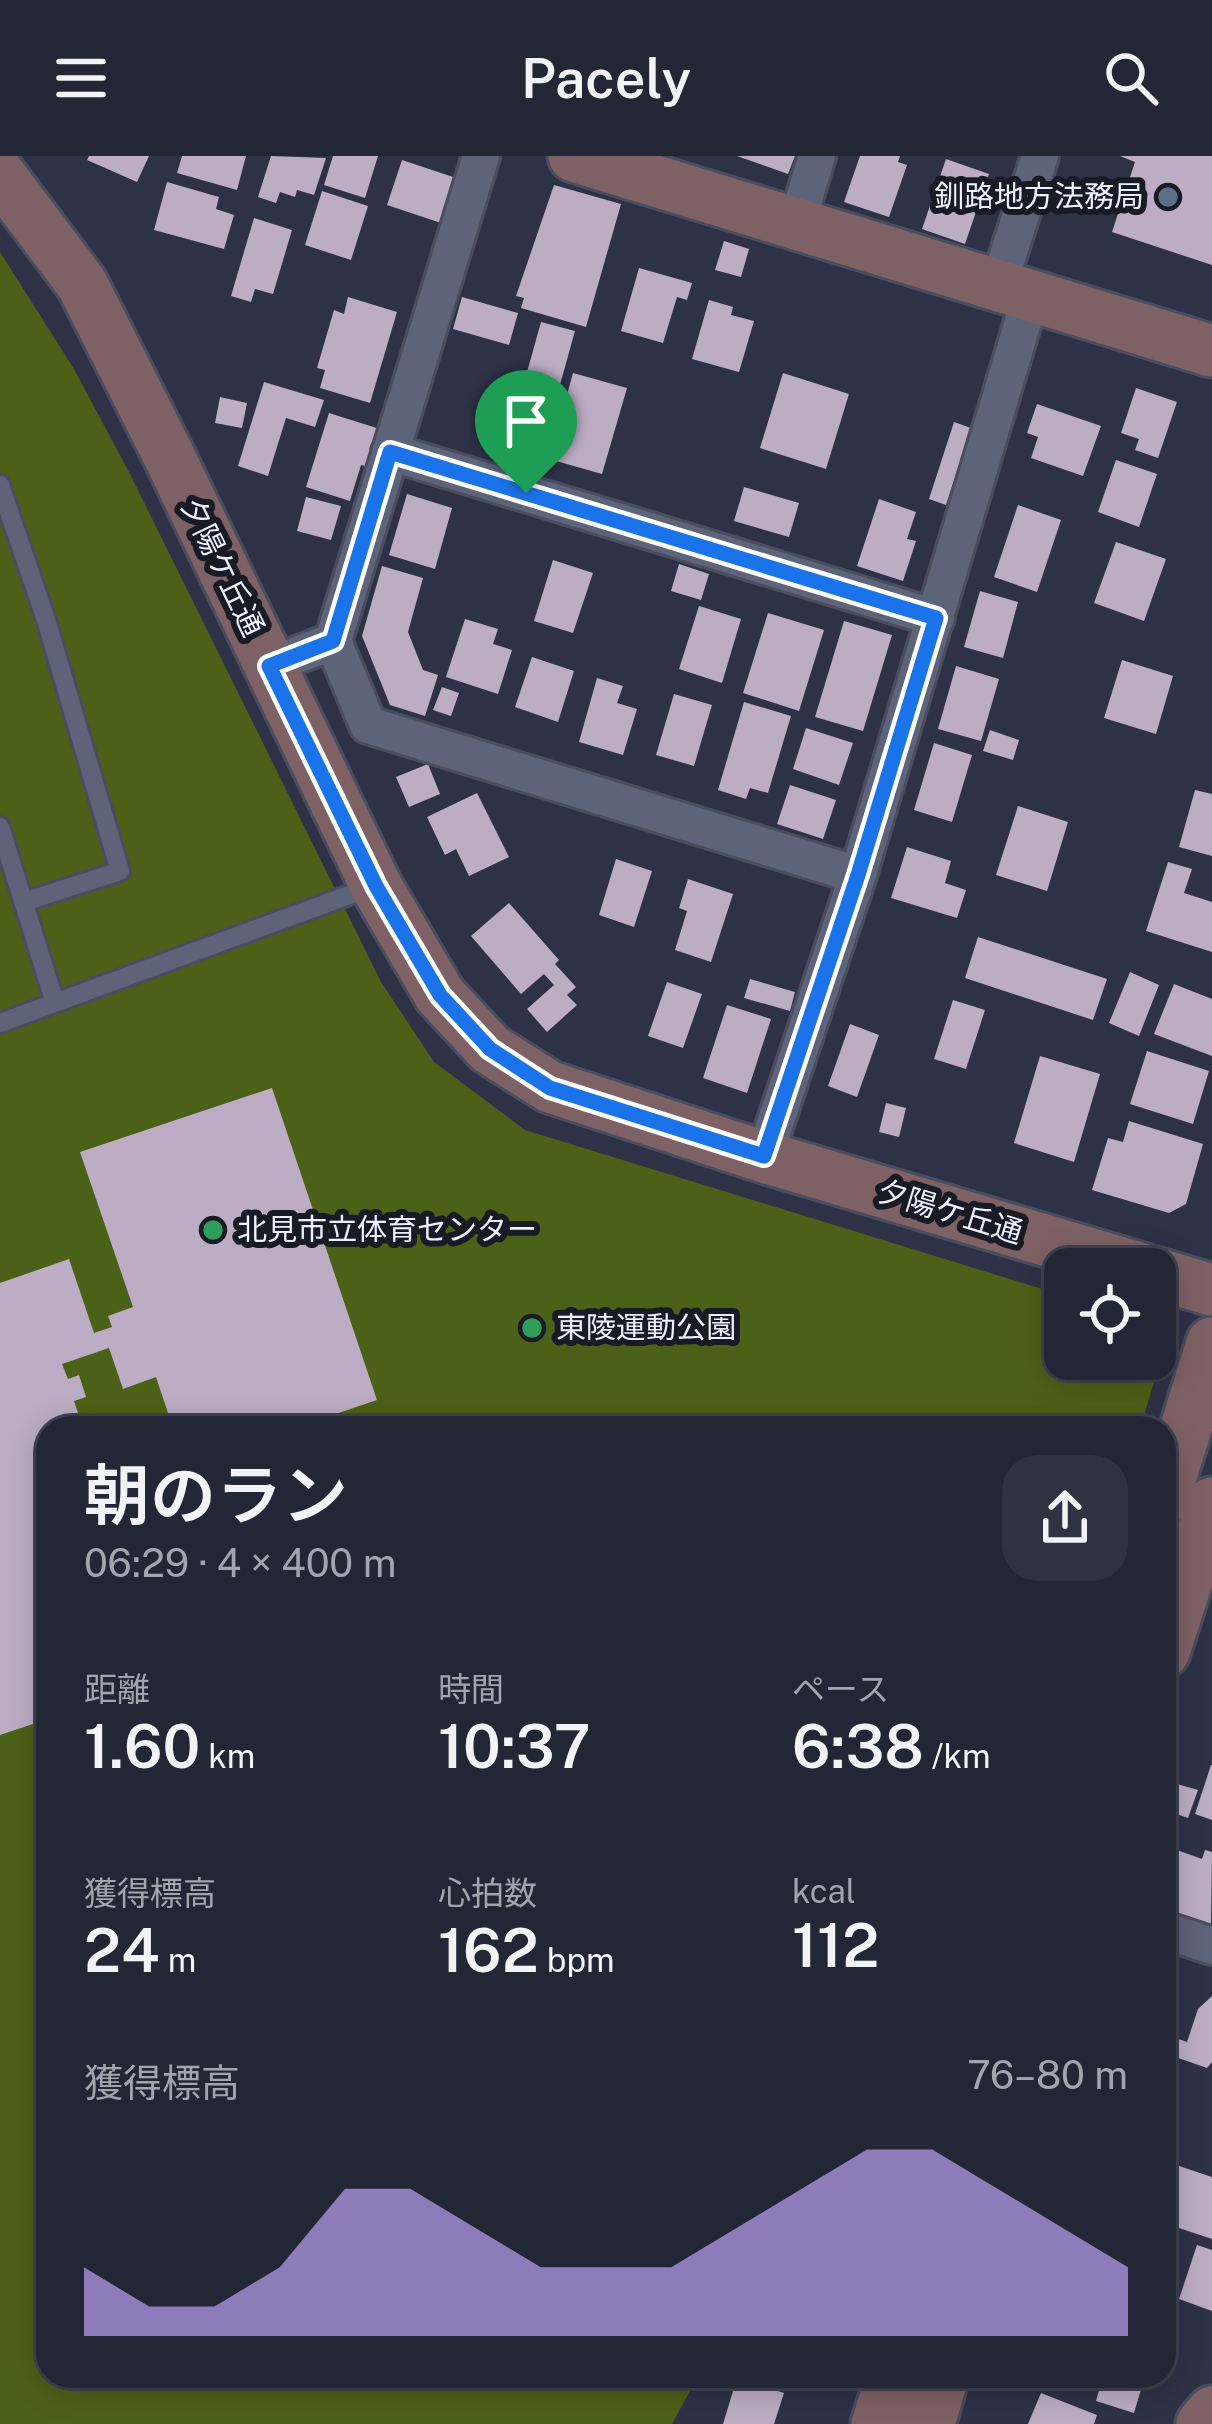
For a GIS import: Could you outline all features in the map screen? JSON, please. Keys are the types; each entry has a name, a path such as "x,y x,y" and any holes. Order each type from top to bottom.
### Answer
{"street":[{"path":"481,156 333,641 368,725 858,875"},
{"path":"796,225 818,156"},
{"path":"764,1156 858,875 936,618 1014,291 1040,156"},
{"path":"597,159 796,225 1212,351"},
{"name":"夕陽ケ丘通","path":"0,175 82,284 376,886 440,995 490,1049 550,1088 1072,1248"},
{"path":"390,452 936,618"},
{"path":"269,666 333,641"},
{"path":"1176,1279 1212,1290"},
{"path":"1176,1460 1212,1343"},
{"path":"1176,1630 1199,1588 1212,1503"},
{"path":"1176,1934 1212,1946"},
{"path":"877,2424 888,2388"},
{"path":"929,2424 940,2388"},
{"path":"1202,2424 1212,2412"}],"lane":[{"path":"0,485 120,871 24,902"},
{"path":"0,827 55,1003"},
{"path":"0,1023 376,886"}],"green space":[{"name":"東陵運動公園","path":"0,252 74,369 381,982 434,1062 525,1130 1044,1290 1044,1380 1155,1380 1144,1416 36,1416 36,2388 692,2388 672,2424 0,2424"}],"building":[{"path":"89,156 149,156 137,182 87,160"},
{"path":"182,156 246,156 237,190 177,173"},
{"path":"271,156 326,158 314,195 297,190 295,197 280,192 276,203 258,197"},
{"path":"333,156 378,156 365,198 324,185"},
{"path":"737,156 795,156 788,174"},
{"path":"860,156 900,156 898,162 907,165 889,217 844,202"},
{"name":"釧路地方法務局","path":"1120,156 1212,156 1212,265 1112,232 1135,162"},
{"path":"946,159 989,174 965,244 922,229"},
{"path":"402,160 462,180 447,225 387,205"},
{"path":"167,182 219,197 216,209 234,215 224,249 154,230"},
{"path":"554,185 621,204 586,327 521,308 524,298 516,296"},
{"path":"322,191 368,206 351,260 305,245"},
{"path":"254,218 292,230 273,294 255,289 251,302 231,296"},
{"path":"724,241 749,249 741,277 715,270"},
{"path":"639,268 692,283 687,300 677,297 663,343 621,331"},
{"path":"348,297 397,312 370,403 320,388 325,370 317,368 334,310 344,314"},
{"path":"462,297 518,313 509,345 453,329"},
{"path":"709,300 733,307 731,315 754,321 739,372 692,359"},
{"path":"541,322 575,331 539,460 505,451"},
{"path":"573,373 627,388 602,474 549,459"},
{"path":"783,373 849,394 826,469 760,448"},
{"path":"264,382 324,400 315,427 286,418 268,476 238,466"},
{"path":"1136,388 1177,402 1158,458 1135,450 1139,439 1121,433"},
{"path":"220,397 247,403 242,428 215,423"},
{"path":"1037,404 1101,426 1083,476 1031,458 1038,437 1027,433"},
{"path":"329,413 383,430 372,468 361,465 350,501 306,487"},
{"path":"954,422 971,428 946,505 929,499"},
{"path":"1116,460 1157,474 1139,527 1098,512"},
{"path":"744,487 799,503 789,537 734,521"},
{"path":"407,494 452,508 435,569 389,555"},
{"path":"306,497 341,506 331,540 297,531"},
{"path":"879,499 916,512 907,539 916,541 903,581 857,566"},
{"path":"1018,505 1061,520 1037,592 994,577"},
{"path":"1116,542 1166,559 1144,621 1094,603"},
{"path":"553,560 593,573 573,633 534,621"},
{"path":"679,564 709,574 701,600 671,591"},
{"path":"382,566 423,578 408,632 423,670 438,675 425,716 390,705 362,636"},
{"path":"980,591 1018,602 1003,658 964,647"},
{"path":"699,606 741,619 722,683 679,669"},
{"path":"768,613 824,630 799,711 743,693"},
{"path":"465,619 498,629 493,644 512,650 498,694 446,677"},
{"path":"844,621 892,635 863,731 815,717"},
{"path":"532,657 574,671 558,722 515,707"},
{"path":"1122,660 1173,676 1156,734 1104,718"},
{"path":"956,666 999,679 981,741 938,729"},
{"path":"597,678 623,686 617,703 637,709 623,755 579,742"},
{"path":"442,687 459,693 451,716 433,710"},
{"path":"674,694 712,705 694,766 656,755"},
{"path":"744,702 791,716 768,793 750,788 746,799 718,790"},
{"path":"806,728 853,743 839,785 793,769"},
{"path":"990,730 1019,740 1013,760 983,751"},
{"path":"934,743 972,755 952,822 914,810"},
{"path":"428,764 440,794 409,807 396,777"},
{"path":"790,785 836,800 823,839 777,824"},
{"path":"1195,790 1212,794 1212,856 1179,847"},
{"path":"477,793 509,857 469,876 456,849 445,855 427,817"},
{"path":"1018,806 1068,822 1047,891 996,875"},
{"path":"907,847 951,861 945,883 966,890 957,918 891,898"},
{"path":"616,859 652,871 634,927 599,915"},
{"path":"1168,862 1192,869 1184,893 1212,902 1212,952 1146,931"},
{"path":"688,879 733,894 711,962 675,950 687,911 679,908"},
{"path":"509,903 576,987 567,995 577,1005 547,1032 527,1009 554,985 544,974 521,994 471,936"},
{"path":"978,937 1107,979 1093,1020 965,978"},
{"path":"1130,972 1159,985 1139,1036 1109,1023"},
{"path":"750,979 795,992 790,1011 744,998"},
{"path":"667,982 702,994 683,1048 648,1036"},
{"path":"1174,984 1212,999 1212,1056 1154,1034"},
{"path":"953,1000 985,1010 966,1069 934,1059"},
{"path":"727,1005 771,1019 747,1093 703,1078"},
{"path":"850,1024 879,1035 857,1097 828,1086"},
{"path":"1147,1051 1209,1071 1193,1124 1130,1104"},
{"path":"1040,1056 1100,1074 1074,1162 1014,1143"},
{"name":"北見市立体育センター","path":"272,1088 377,1400 330,1416 169,1416 156,1377 123,1389 109,1348 62,1364 68,1379 79,1375 86,1397 74,1401 79,1416 36,1416 36,1723 0,1735 0,1283 69,1259 94,1333 112,1327 108,1316 133,1307 80,1152"},
{"path":"886,1103 906,1108 899,1137 879,1132"},
{"path":"1129,1121 1203,1144 1186,1204 1169,1213 1092,1190 1108,1138 1123,1142"},
{"path":"1212,1765 1212,1820 1195,1814"},
{"path":"1176,1787 1198,1790 1188,1818 1176,1814"},
{"path":"1176,1850 1202,1859 1205,1850 1212,1852 1211,1925 1176,1913"},
{"path":"1212,1996 1212,2062 1207,2068 1176,2057 1176,2038 1187,2042 1198,2009"},
{"path":"1179,2166 1212,2177 1212,2239 1176,2227"},
{"path":"1197,2245 1212,2250 1212,2311 1179,2299"},
{"path":"734,2388 784,2393 774,2424 723,2424"},
{"path":"1100,2388 1141,2388 1134,2413 1096,2401"},
{"path":"1041,2393 1097,2415 1094,2424 1028,2424"}],"place":[{"name":"釧路地方法務局","path":"1168,197"},
{"name":"北見市立体育センター","path":"213,1230"},
{"name":"東陵運動公園","path":"532,1328"}],"route":[{"path":"390,452 526,493 936,618 858,875 764,1156 550,1088 490,1049 440,995 376,886 269,666 333,641 390,452"}]}
